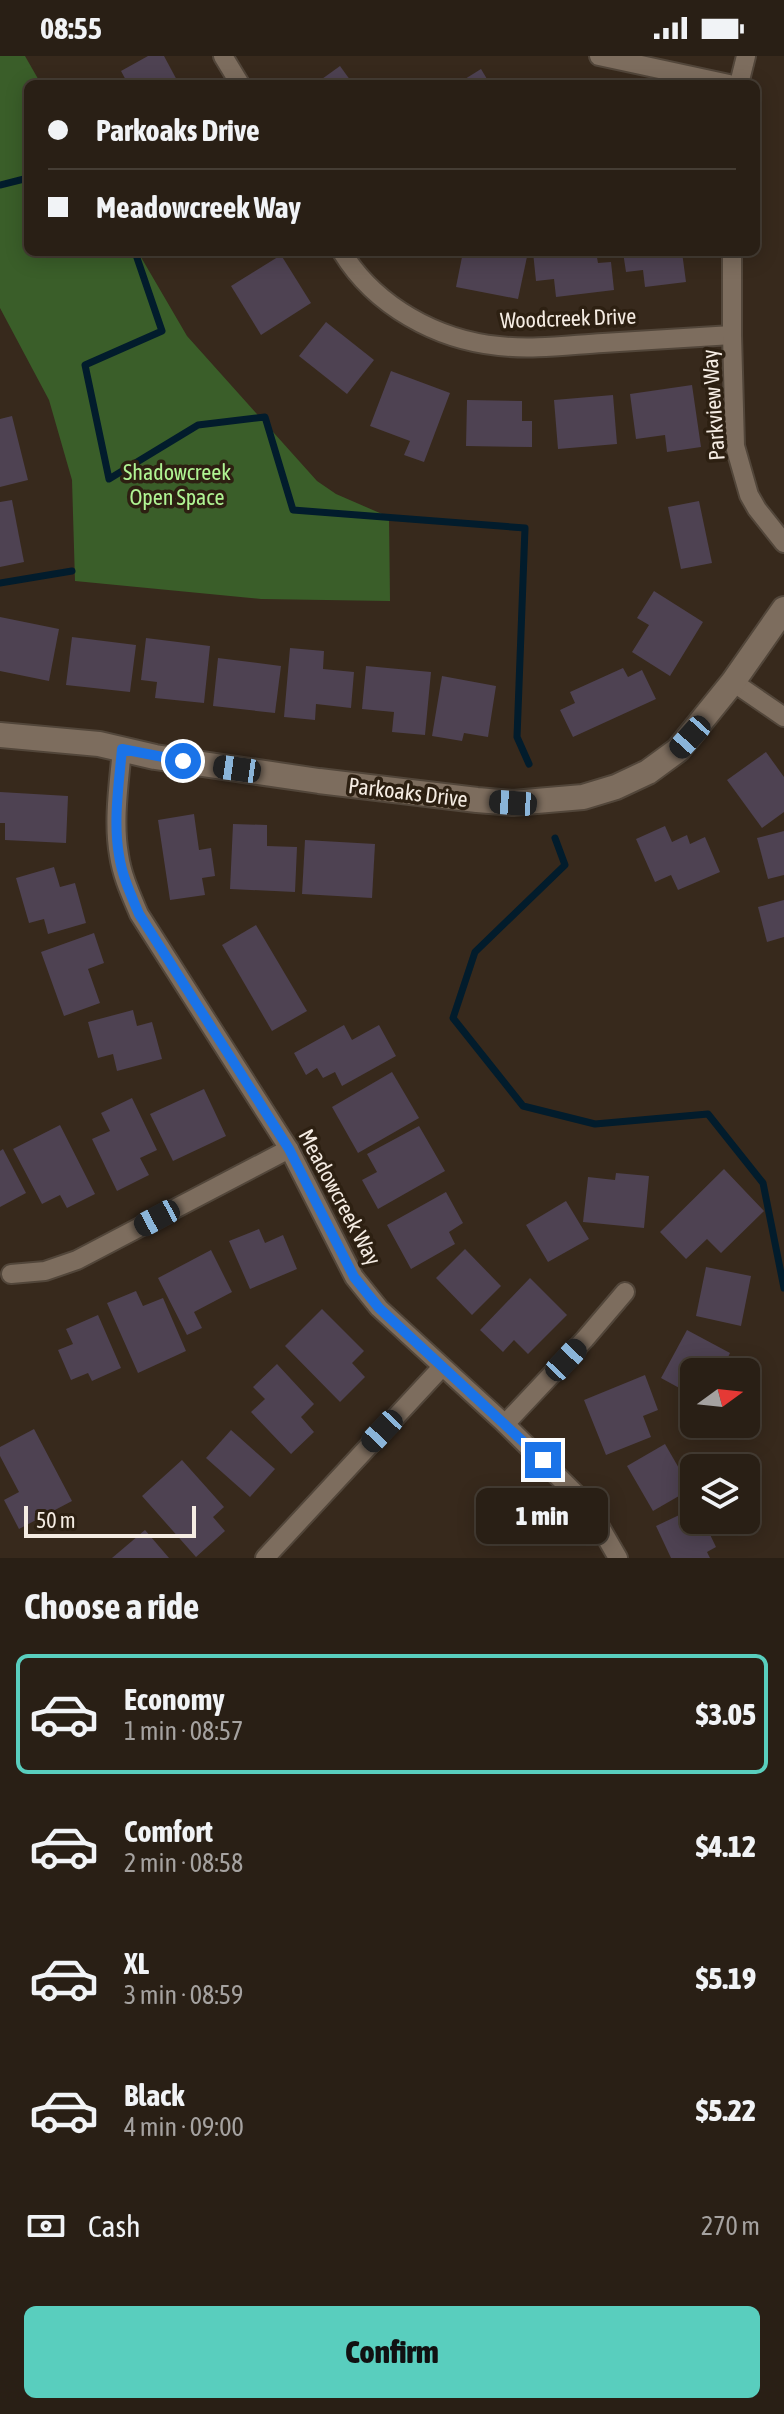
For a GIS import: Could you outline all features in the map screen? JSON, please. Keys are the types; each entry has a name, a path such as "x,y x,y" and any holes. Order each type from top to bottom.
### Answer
{"street":[{"path":"223,56 238,80"},
{"path":"599,56 710,80"},
{"path":"740,80 746,56"},
{"name":"Woodcreek Drive","path":"345,256 371,288 399,311 431,329 466,341 500,347 536,347 732,335"},
{"name":"Parkview Way","path":"732,256 735,446 743,479 757,509 784,543"},
{"name":"Parkoaks Drive","path":"0,735 99,744 155,757 477,800 513,803 583,797 616,787 648,772 678,750 733,682 784,609"},
{"path":"733,682 784,717"},
{"name":"Meadowcreek Way","path":"122,749 117,829 119,855 133,900 162,953 289,1149 354,1277 379,1308 505,1424 588,1506 618,1558"},
{"path":"11,1274 45,1271 77,1260 289,1149"},
{"path":"505,1424 625,1292"},
{"path":"265,1558 442,1367"}],"green space":[{"name":"Shadowcreek Open Space","path":"0,56 25,56 39,80 24,80 24,256 140,256 187,336 317,481 336,494 389,517 390,601 261,599 75,581 72,480 49,400 0,308"}],"building":[{"path":"148,56 164,56 177,80 126,80 121,71"},
{"path":"340,66 350,80 321,80"},
{"path":"481,69 488,80 463,80"},
{"path":"282,256 311,303 261,335 231,286"},
{"path":"462,256 527,256 518,299 456,287"},
{"path":"533,256 597,256 598,263 611,262 614,290 556,297 554,279 536,281"},
{"path":"624,256 683,256 686,282 645,287 643,270 626,272"},
{"path":"326,322 374,360 347,394 299,356"},
{"path":"391,371 450,393 424,462 404,455 410,441 370,426"},
{"path":"692,385 701,447 667,452 665,435 636,439 630,394"},
{"path":"613,395 617,444 558,449 554,400"},
{"path":"467,400 522,401 522,421 532,421 532,447 466,446"},
{"path":"12,416 28,480 0,487 0,419"},
{"path":"12,500 24,562 0,567 0,502"},
{"path":"699,501 712,563 681,569 668,507"},
{"path":"654,591 703,622 670,676 632,652 649,625 637,618"},
{"path":"0,617 59,629 49,681 0,671"},
{"path":"72,637 136,645 130,692 66,685"},
{"path":"146,638 210,646 204,703 155,698 157,682 141,680"},
{"path":"290,648 324,651 323,669 354,672 351,708 316,704 315,720 284,717"},
{"path":"218,658 281,666 275,713 213,706"},
{"path":"366,666 431,672 425,735 392,732 394,712 362,709"},
{"path":"623,668 628,677 642,670 656,699 573,737 560,710 575,703 570,692"},
{"path":"442,676 496,686 488,737 464,733 462,741 432,736"},
{"path":"766,752 784,777 784,812 762,828 727,780"},
{"path":"0,792 68,796 66,843 5,840 5,823 0,823"},
{"path":"194,814 199,850 211,848 215,876 202,878 205,895 170,900 158,820"},
{"path":"233,824 267,825 267,846 297,847 295,892 230,889"},
{"path":"665,826 672,842 687,835 690,844 705,837 720,872 678,890 671,875 655,882 636,839"},
{"path":"784,831 784,875 768,879 757,838"},
{"path":"305,840 375,844 372,898 302,894"},
{"path":"54,867 60,887 75,883 86,923 48,934 44,919 29,923 16,878"},
{"path":"784,900 784,937 767,942 758,907"},
{"path":"256,925 307,1011 272,1031 222,945"},
{"path":"94,933 104,963 88,969 100,1003 64,1016 41,952"},
{"path":"133,1010 137,1026 152,1022 162,1059 117,1071 113,1054 98,1058 88,1022"},
{"path":"344,1025 352,1040 379,1025 396,1056 342,1086 335,1072 323,1078 317,1068 306,1075 294,1053"},
{"path":"392,1072 419,1118 358,1153 332,1107"},
{"path":"204,1089 226,1136 173,1161 150,1114"},
{"path":"132,1098 157,1150 140,1158 149,1175 117,1191 92,1139 110,1131 101,1113"},
{"path":"60,1125 95,1194 67,1208 60,1195 42,1204 13,1149"},
{"path":"419,1126 445,1171 378,1209 362,1180 377,1172 367,1154"},
{"path":"3,1149 26,1193 0,1207 0,1151"},
{"path":"724,1169 764,1211 721,1253 707,1239 686,1259 660,1232"},
{"path":"616,1173 649,1176 644,1228 583,1222 588,1177 615,1180"},
{"path":"446,1192 463,1223 449,1232 455,1244 411,1269 387,1225"},
{"path":"566,1201 589,1239 548,1262 526,1225"},
{"path":"259,1229 265,1243 283,1235 297,1269 250,1289 229,1241"},
{"path":"465,1249 501,1286 472,1315 436,1278"},
{"path":"211,1250 232,1292 194,1312 202,1328 187,1335 158,1278"},
{"path":"706,1267 751,1276 741,1326 696,1316"},
{"path":"530,1278 567,1315 528,1354 514,1340 503,1352 480,1330"},
{"path":"136,1291 143,1306 163,1298 186,1351 138,1373 107,1303"},
{"path":"322,1309 364,1351 352,1363 365,1377 340,1402 285,1346"},
{"path":"98,1315 121,1368 92,1381 88,1373 71,1380 58,1350 73,1344 66,1329"},
{"path":"687,1330 730,1353 728,1358 680,1358 680,1388 661,1378"},
{"path":"277,1364 314,1404 301,1417 314,1432 291,1454 251,1412 265,1399 253,1387"},
{"path":"645,1375 658,1410 643,1416 651,1437 606,1455 584,1400"},
{"path":"34,1429 72,1501 19,1529 4,1500 19,1492 0,1456 0,1447"},
{"path":"231,1430 275,1469 250,1497 206,1458"},
{"path":"665,1444 680,1470 680,1495 653,1511 627,1466"},
{"path":"182,1460 224,1507 213,1517 225,1531 196,1557 142,1496"},
{"path":"680,1515 680,1534 710,1534 716,1547 707,1552 710,1558 671,1558 656,1526"},
{"path":"145,1530 169,1558 112,1558"}],"waterway":[{"path":"0,185 24,179"},
{"path":"136,256 162,331 85,365 109,479 198,425 265,417 293,510 525,528 517,737 529,764"},
{"path":"0,583 72,571"},
{"path":"555,838 565,865 475,952 453,1018 523,1106 595,1124 708,1114 763,1183 784,1288"}],"route":[{"path":"183,761 122,749 117,829 119,855 139,914 289,1149 354,1277 379,1308 543,1460"}]}
